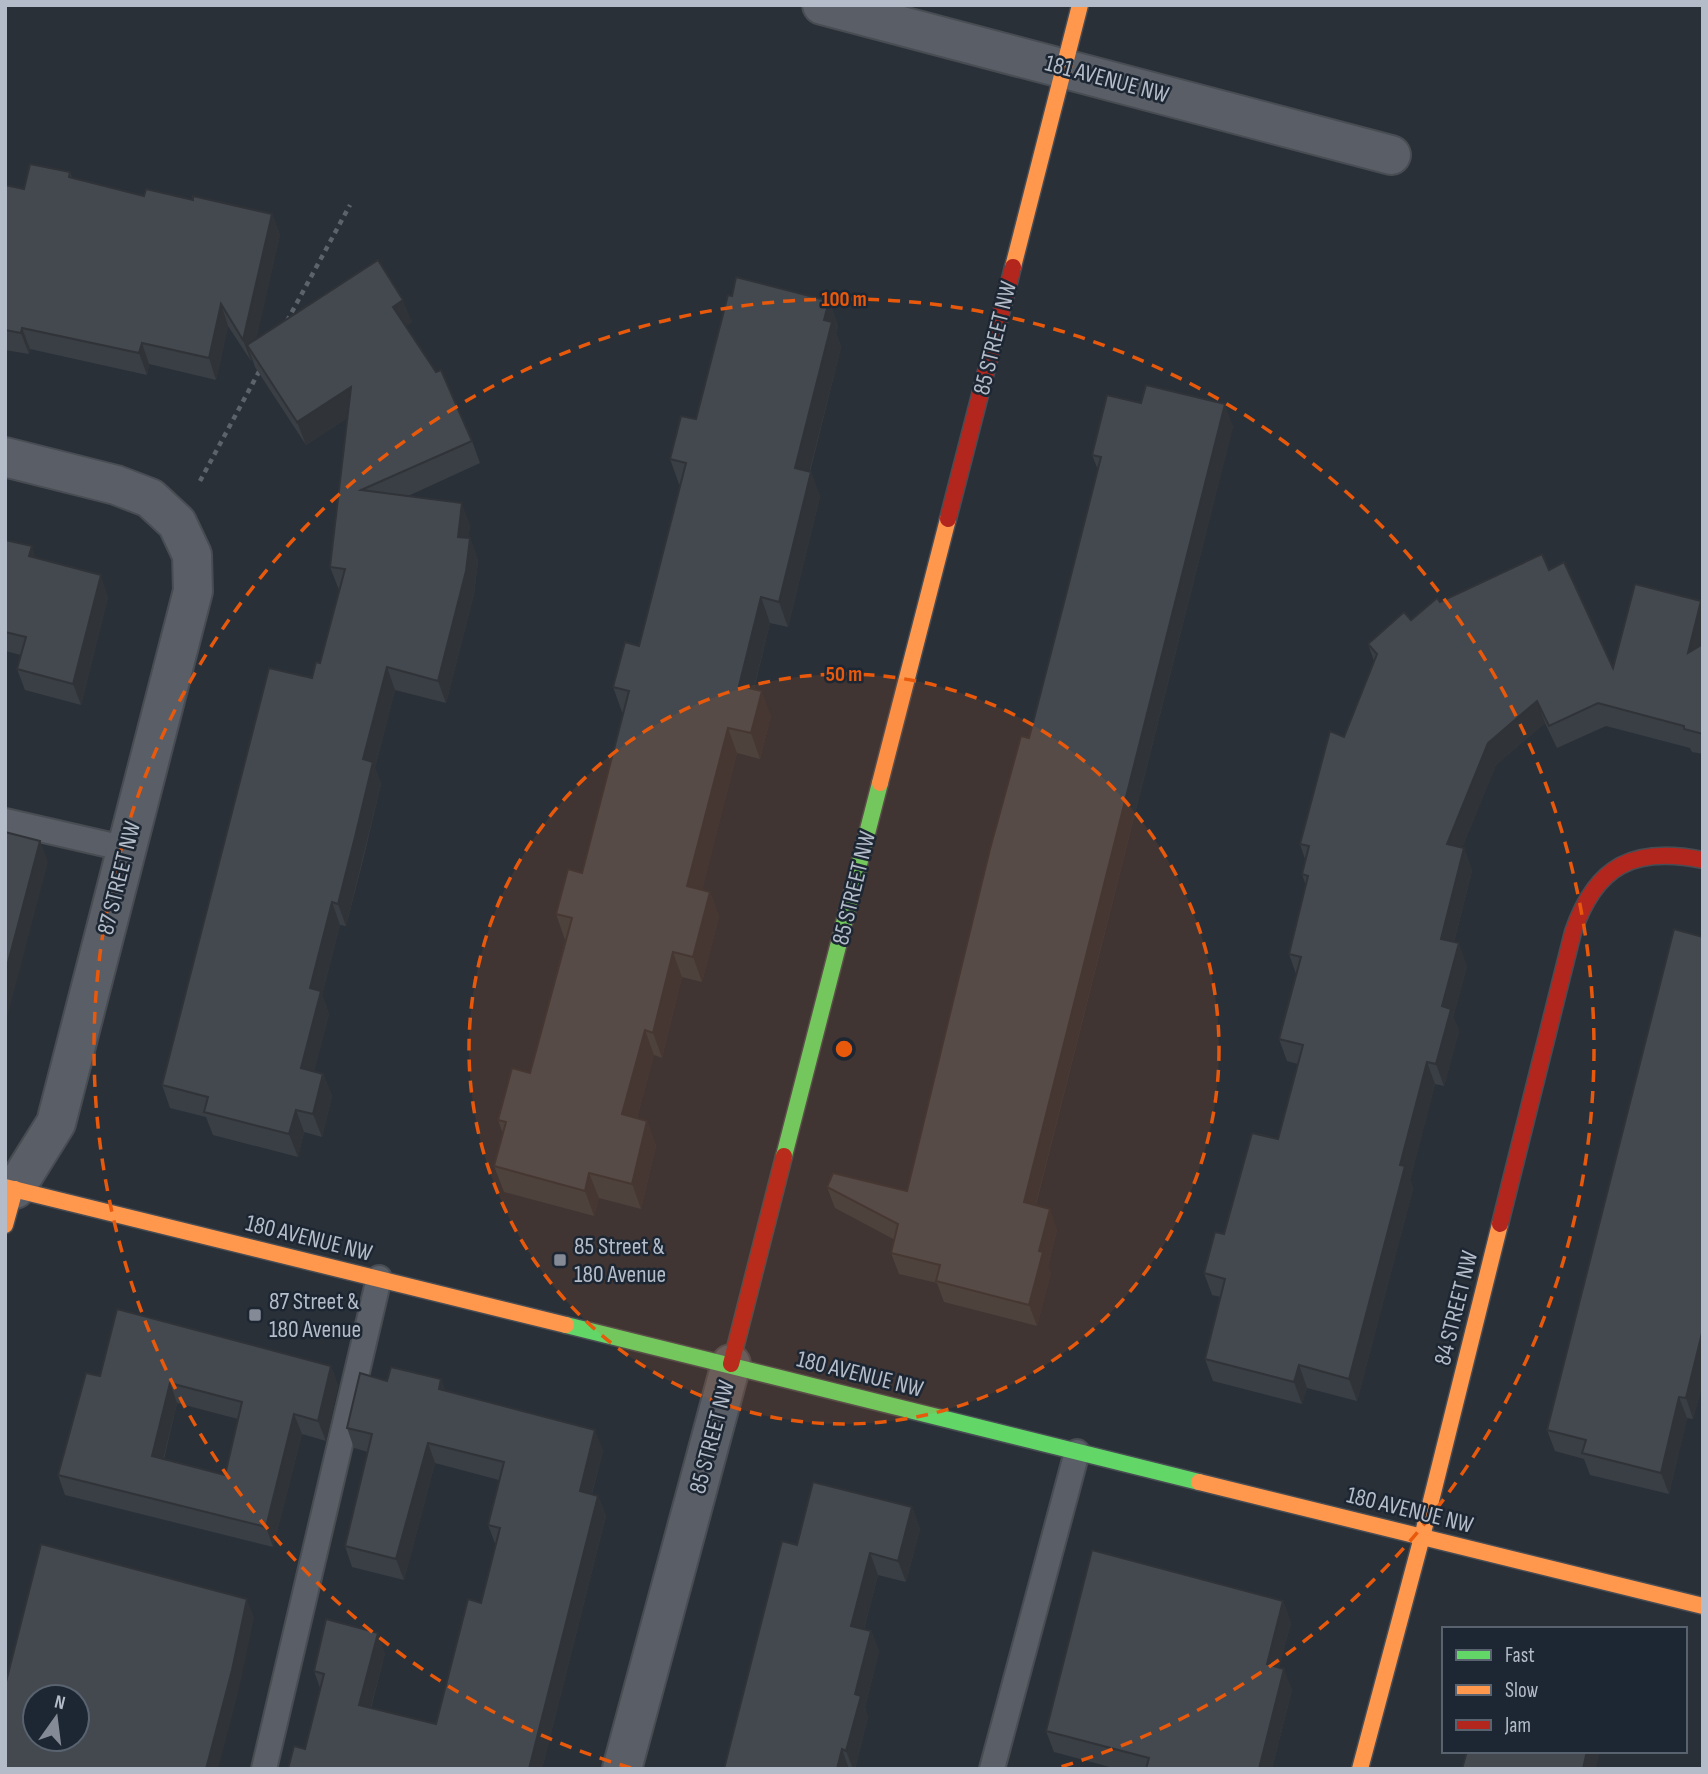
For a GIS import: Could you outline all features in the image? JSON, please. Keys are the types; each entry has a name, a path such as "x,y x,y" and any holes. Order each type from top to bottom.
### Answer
{"street":[{"name":"181 AVENUE NW","path":"822,5 1391,155"},
{"name":"85 STREET NW","path":"622,1769 731,1364 1080,5"},
{"path":"5,457 104,482 150,498 177,523"},
{"name":"87 STREET NW","path":"8,1200 56,1123 193,591 192,555 177,523"},
{"name":"84 STREET NW","path":"1360,1769 1422,1537 1573,932 1584,904 1597,884 1614,869 1635,859 1659,855 1703,860"},
{"name":"180 AVENUE NW","path":"8,1200 379,1279 1703,1606"}],"lane":[{"path":"5,821 127,849"},
{"path":"264,1769 379,1279"},
{"path":"992,1769 1077,1452"}],"path":[{"path":"283,327 349,205"},
{"path":"177,523 263,364"}],"building":[{"path":"30,164 70,172 69,177 144,196 146,189 193,200 193,196 272,214 243,340 221,304 209,358 142,343 139,353 22,328 21,333 5,330 5,185 24,189"},
{"path":"378,260 403,300 393,307 436,372 441,370 472,441 361,490 462,503 458,537 470,538 466,571 438,681 387,667 363,759 373,762 338,904 332,902 310,988 321,991 301,1068 323,1074 313,1114 296,1110 289,1134 204,1112 208,1097 162,1085 269,668 312,678 316,662 320,663 345,569 330,567 351,387 297,422 247,345"},
{"path":"736,277 829,301 824,320 832,322 795,468 811,472 779,602 761,597 739,686 762,691 751,733 728,728 687,886 710,892 693,957 673,952 653,1033 645,1030 622,1114 647,1121 632,1184 589,1173 585,1191 494,1166 506,1122 498,1120 512,1068 530,1073 572,918 556,914 568,869 582,873 629,691 613,687 625,642 639,646 686,463 670,459 681,416 696,419 728,295 732,296"},
{"path":"1146,385 1225,404 1024,1202 1050,1209 1039,1251 1043,1252 1029,1305 936,1281 940,1265 891,1253 898,1224 827,1187 833,1173 907,1191 990,849 1021,736 1029,738 1101,457 1092,455 1107,395 1141,403"},
{"path":"5,540 32,546 29,556 101,575 73,684 17,669 26,637 5,632"},
{"path":"1542,554 1549,570 1564,562 1613,668 1635,584 1701,601 1688,653 1703,644 1703,734 1684,729 1684,726 1598,703 1549,726 1537,701 1488,743 1447,844 1464,848 1441,939 1459,943 1442,1006 1451,1009 1436,1064 1427,1062 1400,1165 1405,1166 1349,1379 1299,1365 1294,1382 1205,1359 1225,1279 1204,1273 1215,1232 1224,1234 1252,1133 1278,1139 1303,1045 1279,1039 1301,957 1289,954 1308,876 1302,874 1309,846 1300,844 1330,731 1344,737 1377,654 1368,644 1404,612 1411,620 1437,598 1440,602"},
{"path":"5,832 40,841 5,974"},
{"path":"1674,929 1703,937 1703,1329 1686,1398 1679,1397 1661,1473 1582,1453 1586,1440 1547,1430"},
{"path":"117,1309 331,1366 318,1421 294,1414 266,1527 58,1475 86,1373 100,1376","holes":["170,1383 242,1402 225,1475 152,1456"]},
{"path":"391,1367 441,1379 439,1389 595,1430 580,1491 598,1496 529,1769 288,1769 294,1746 305,1749 324,1674 314,1671 326,1619 378,1633 359,1705 436,1724 468,1599 481,1603 500,1528 488,1525 504,1462 428,1443 396,1559 345,1546 372,1434 347,1428 360,1373 387,1381"},
{"path":"813,1482 912,1507 898,1561 870,1553 851,1626 871,1631 855,1694 861,1696 846,1751 842,1749 837,1769 724,1769 782,1541 797,1545"},
{"path":"41,1544 247,1599 206,1769 5,1769 5,1686"},
{"path":"1092,1550 1283,1601 1267,1664 1284,1669 1259,1769 1146,1769 1149,1758 1046,1731"},
{"path":"1466,1753 1587,1753 1583,1769 1462,1769"}],"traffic: fast":[{"path":"784,1156 880,783"},
{"path":"566,1325 1199,1482"}],"traffic: slow":[{"path":"1013,267 1080,5"},
{"path":"880,783 948,519"},
{"path":"5,1187 566,1325"},
{"path":"5,1225 15,1189"},
{"path":"1360,1769 1422,1537 1500,1224"},
{"path":"1199,1482 1703,1606"}],"traffic: jam":[{"path":"948,519 1013,267"},
{"path":"1500,1224 1573,932 1582,909 1606,876 1638,859 1679,856 1703,860"},
{"path":"731,1364 784,1156"}],"place":[{"name":"85 Street & 180 Avenue","path":"560,1260"},
{"name":"87 Street & 180 Avenue","path":"255,1315"}]}
